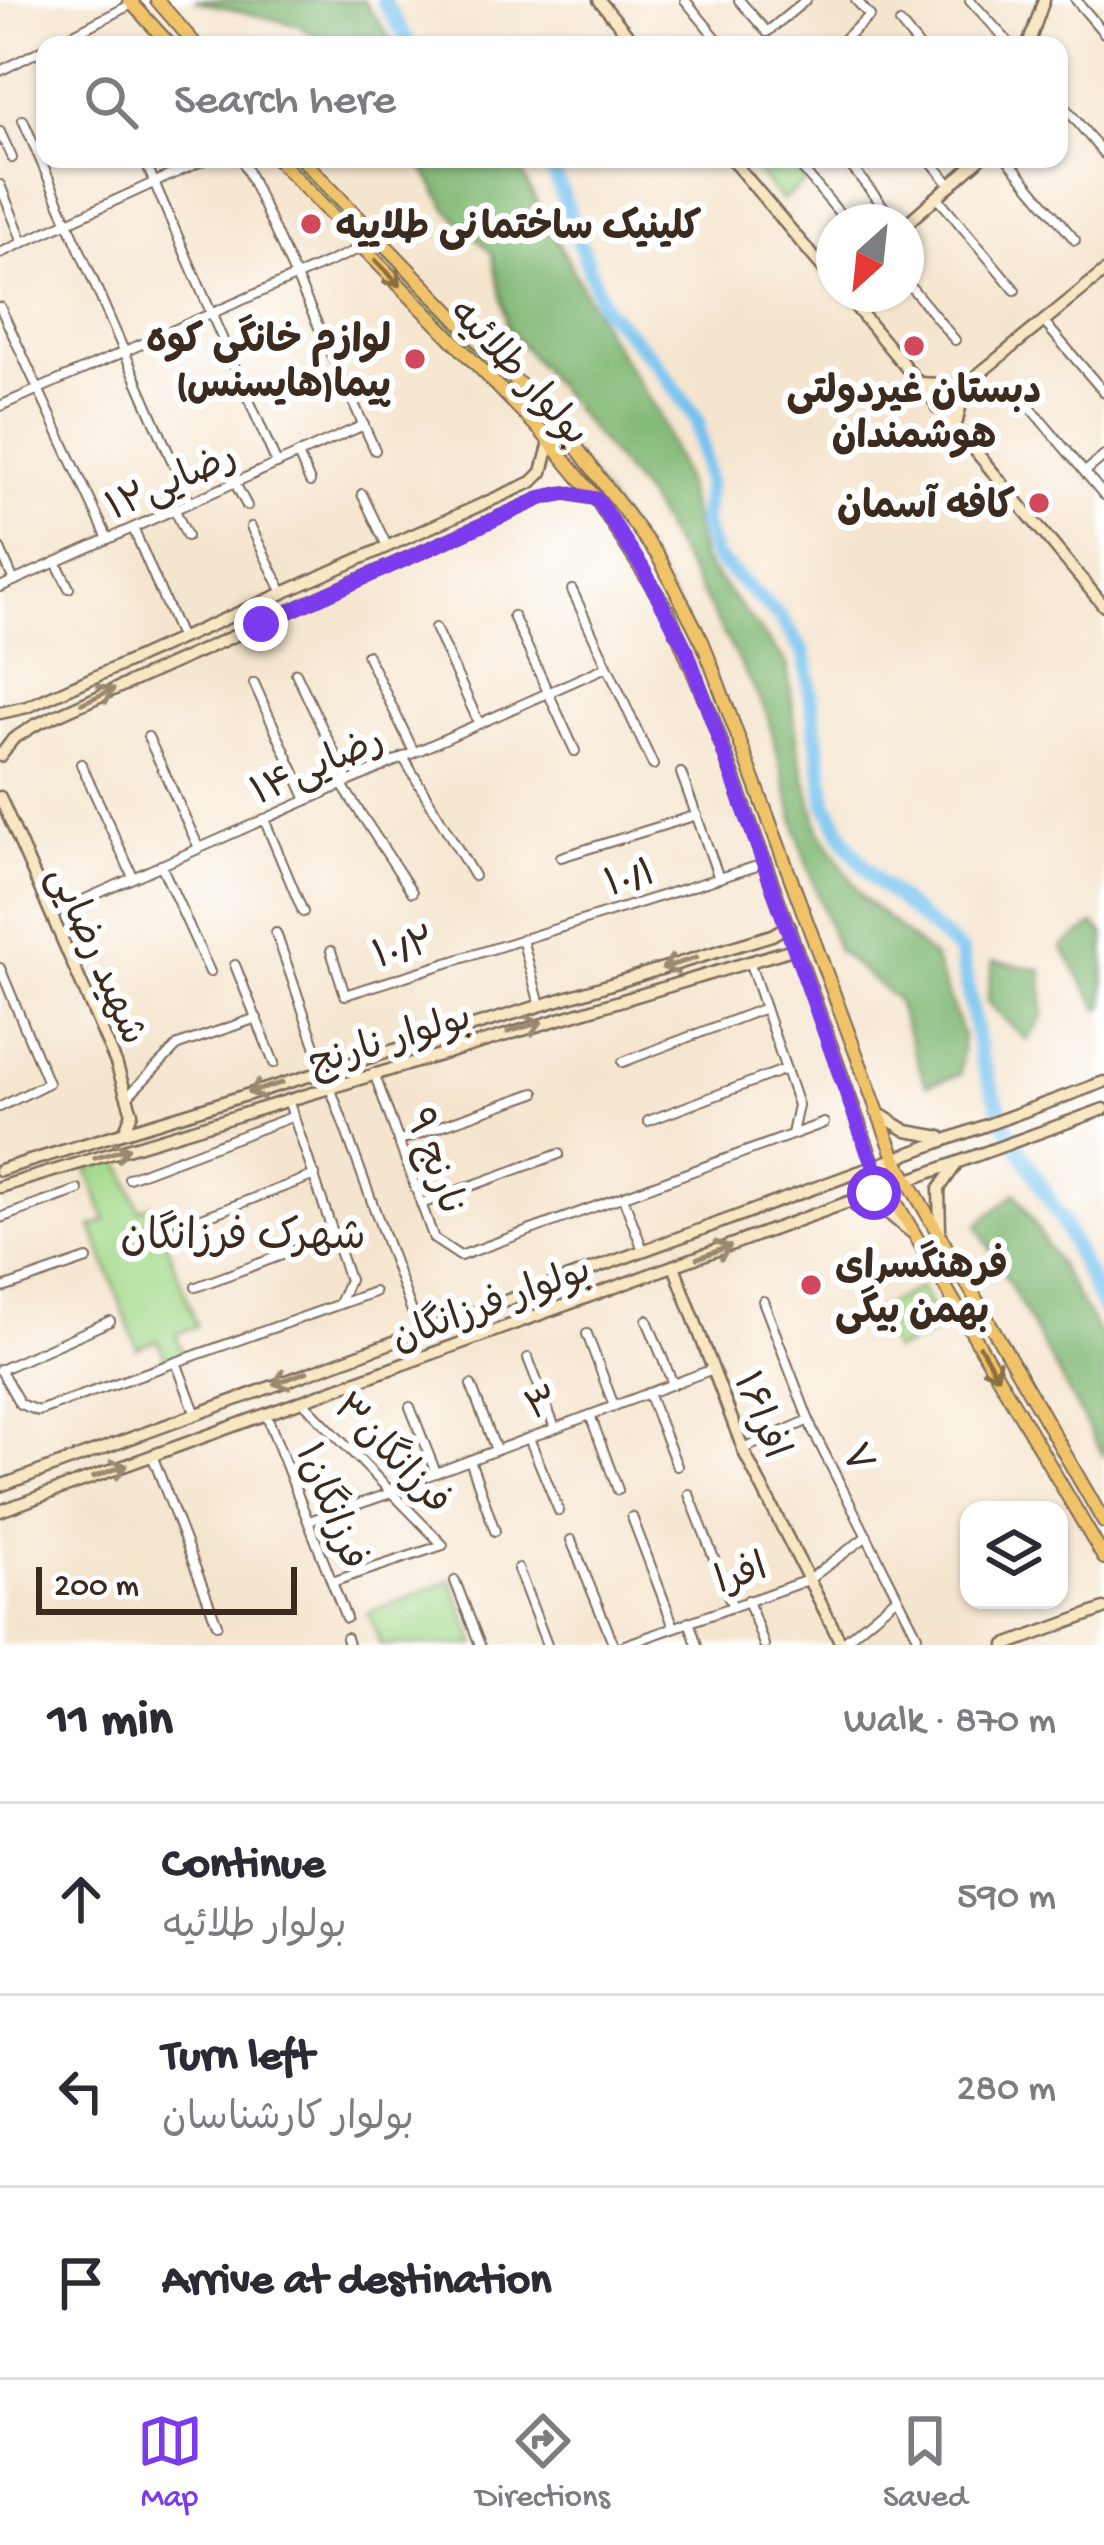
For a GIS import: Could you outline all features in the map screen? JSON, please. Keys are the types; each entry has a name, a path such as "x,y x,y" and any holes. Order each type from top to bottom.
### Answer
{"main road":[{"path":"157,0 188,36"},
{"path":"620,0 603,5 629,36"},
{"path":"1031,36 1044,0"},
{"path":"130,2 162,36"},
{"name":"بولوار طلائیه","path":"287,168 550,442 597,499 668,611 712,717 874,1165 1104,1558"},
{"name":"بولوار طلائیه","path":"311,168 562,428 611,486 684,604 730,712 895,1158 1102,1518"},
{"path":"739,168 816,260"},
{"path":"924,209 971,168"},
{"path":"938,408 1104,272"},
{"path":"859,312 1104,606"},
{"path":"917,383 965,385"},
{"path":"955,430 965,385"},
{"path":"0,713 27,707 532,481 542,472 550,442"},
{"path":"532,481 543,481 545,497"},
{"path":"0,756 13,739 35,724 545,497 566,493 597,499"},
{"path":"27,707 23,719 35,724"},
{"path":"712,717 730,712"},
{"path":"0,713 13,724 13,739"},
{"name":"شهید رضایی","path":"0,797 128,1097"},
{"name":"شهید رضایی","path":"0,824 16,837"},
{"name":"بولوار نارنج","path":"0,1170 772,935 789,925"},
{"path":"772,935 780,941 778,950"},
{"name":"بولوار نارنج","path":"0,1187 796,948"},
{"path":"444,1034 448,1050"},
{"name":"بولوار فرزانگان","path":"1,1484 1104,1082"},
{"path":"125,1130 132,1113 128,1097"},
{"name":"بولوار فرزانگان","path":"0,1510 1104,1109"},
{"path":"861,1132 874,1137 878,1118 907,1131 950,1137"},
{"path":"930,1145 926,1157 941,1168"},
{"path":"940,1235 939,1189 958,1162"},
{"path":"848,1175 863,1182 859,1198"},
{"path":"902,1214 912,1201 922,1206"},
{"path":"833,1208 880,1207 917,1238"},
{"name":"۱۶افرا","path":"674,1266 743,1449 842,1644"},
{"path":"530,1292 540,1315"},
{"path":"1084,1523 1102,1518"},
{"path":"1006,1645 1104,1609"}],"street":[{"path":"685,0 715,36"},
{"path":"739,0 767,32 806,0"},
{"path":"851,36 870,16 856,0"},
{"path":"970,0 1003,36"},
{"path":"1076,0 1104,33"},
{"path":"68,36 130,2"},
{"path":"900,23 910,36"},
{"path":"0,71 36,53"},
{"path":"1068,111 1104,154"},
{"path":"22,120 36,152"},
{"path":"0,132 12,158"},
{"path":"43,168 190,502"},
{"path":"148,168 277,464"},
{"path":"0,253 186,168"},
{"path":"246,168 375,450"},
{"path":"802,168 832,204"},
{"path":"852,168 881,204"},
{"path":"936,168 951,187"},
{"path":"1015,168 1075,240"},
{"path":"0,185 23,242"},
{"path":"938,197 1015,290"},
{"path":"0,406 363,247"},
{"path":"924,303 955,340"},
{"path":"0,307 35,391 108,539"},
{"path":"1043,321 1104,392"},
{"path":"1017,392 1104,494"},
{"name":"رضایی۱۲","path":"0,587 364,425"},
{"path":"298,454 310,482"},
{"path":"1085,472 1104,456"},
{"path":"235,482 247,506"},
{"path":"362,494 387,546"},
{"path":"175,509 187,536"},
{"path":"251,526 283,593"},
{"path":"133,528 181,639"},
{"path":"0,549 14,581"},
{"path":"56,562 69,588"},
{"path":"572,590 653,765"},
{"path":"513,616 575,751"},
{"path":"434,628 479,723"},
{"path":"367,655 414,752"},
{"name":"رضایی۱۴","path":"52,914 606,667"},
{"path":"296,673 345,783 412,892"},
{"path":"254,683 307,800"},
{"path":"148,737 200,848"},
{"path":"403,757 474,876"},
{"path":"81,764 133,878"},
{"path":"681,773 718,878"},
{"path":"561,857 697,814"},
{"path":"264,819 303,912"},
{"path":"161,865 210,972"},
{"name":"۱۰/۱","path":"522,939 754,867"},
{"path":"275,933 324,1072"},
{"path":"522,939 540,1005"},
{"name":"۱۰/۲","path":"331,951 345,994 522,939"},
{"path":"748,959 799,1105 791,1136"},
{"path":"235,965 274,1064"},
{"path":"0,968 49,1083 0,1107"},
{"path":"623,1062 764,1008"},
{"path":"128,1097 178,1045 257,1018"},
{"path":"648,1121 786,1069"},
{"name":"نارنج ۹","path":"374,1073 434,1240 460,1256 623,1197"},
{"path":"330,1087 419,1331"},
{"path":"398,1141 536,1093"},
{"path":"288,1099 349,1280 337,1305"},
{"path":"128,1178 294,1116"},
{"path":"643,1250 623,1197 824,1124"},
{"path":"421,1204 559,1154"},
{"path":"178,1227 315,1175"},
{"path":"0,1217 78,1190"},
{"path":"196,1287 333,1236"},
{"path":"0,1289 87,1259"},
{"path":"110,1321 0,1369 20,1404 38,1411 374,1292"},
{"name":"۷","path":"763,1301 808,1420 917,1635"},
{"path":"647,1320 673,1384"},
{"path":"587,1334 614,1406"},
{"path":"528,1358 556,1428"},
{"path":"176,1362 195,1412"},
{"name":"۳","path":"309,1521 713,1369"},
{"path":"471,1385 496,1450"},
{"path":"647,1393 676,1466"},
{"name":"فرزانگان۳","path":"302,1401 443,1545 332,1582"},
{"path":"410,1407 436,1473"},
{"name":"فرزانگان۱","path":"266,1414 346,1618"},
{"path":"590,1415 618,1490"},
{"path":"743,1449 808,1420"},
{"path":"529,1438 559,1511"},
{"path":"152,1455 217,1624"},
{"path":"470,1460 495,1531"},
{"path":"689,1494 732,1605"},
{"path":"632,1517 674,1627"},
{"name":"افرا","path":"629,1644 808,1580 867,1536"},
{"path":"571,1540 614,1645"},
{"path":"518,1569 548,1645"},
{"path":"455,1580 480,1645"},
{"path":"842,1644 897,1597"},
{"path":"748,1600 764,1645"},
{"path":"688,1621 698,1645"}],"green space":[{"path":"194,0 363,0 389,36 315,36 301,26"},
{"path":"294,168 304,168 477,345 589,473 682,616 719,696 637,547 550,433"},
{"path":"423,168 519,168 608,336 659,414 685,482 703,561 787,664 799,755 819,830 863,898 934,958 963,1035 960,1075 926,1085 896,999 838,951 803,853 767,713 646,497 508,328 492,253 447,209"},
{"path":"754,168 797,168 807,180 782,201"},
{"path":"1094,924 1104,934 1104,1007 1099,1009 1062,947"},
{"path":"993,961 1042,970 1043,1016 1027,1041 987,1002"},
{"path":"119,1157 139,1209 152,1205 197,1326 176,1334 184,1357 167,1363 158,1340 137,1348 92,1227 106,1221 87,1169"},
{"path":"1016,1193 1104,1342 1104,1457 977,1225"},
{"path":"920,1287 943,1330 893,1351 879,1325 869,1331 871,1313"},
{"path":"451,1580 477,1645 381,1645 368,1613"}],"waterway":[{"path":"383,0 405,36"},
{"path":"549,168 603,307 655,361 697,420 708,485 703,522 715,557 780,617 805,655 826,803 848,846 877,881 961,952 981,1059 1006,1126 1060,1217 1104,1310"}],"place":[{"name":"کلینیک ساختمانی طلاییه","path":"311,224"},
{"name":"دبستان غیردولتی هوشمندان","path":"914,346"},
{"name":"لوازم خانگی کوه پیما(هایسنس)","path":"415,359"},
{"name":"کافه آسمان","path":"1039,503"},
{"name":"فرهنگسرای بهمن بیگی","path":"811,1285"}],"district":[{"name":"شهرک فرزانگان","path":"243,1233"}],"route":[{"path":"261,624 544,497 566,493 597,499 642,567 687,651 867,1150 886,1189 874,1193"}]}
